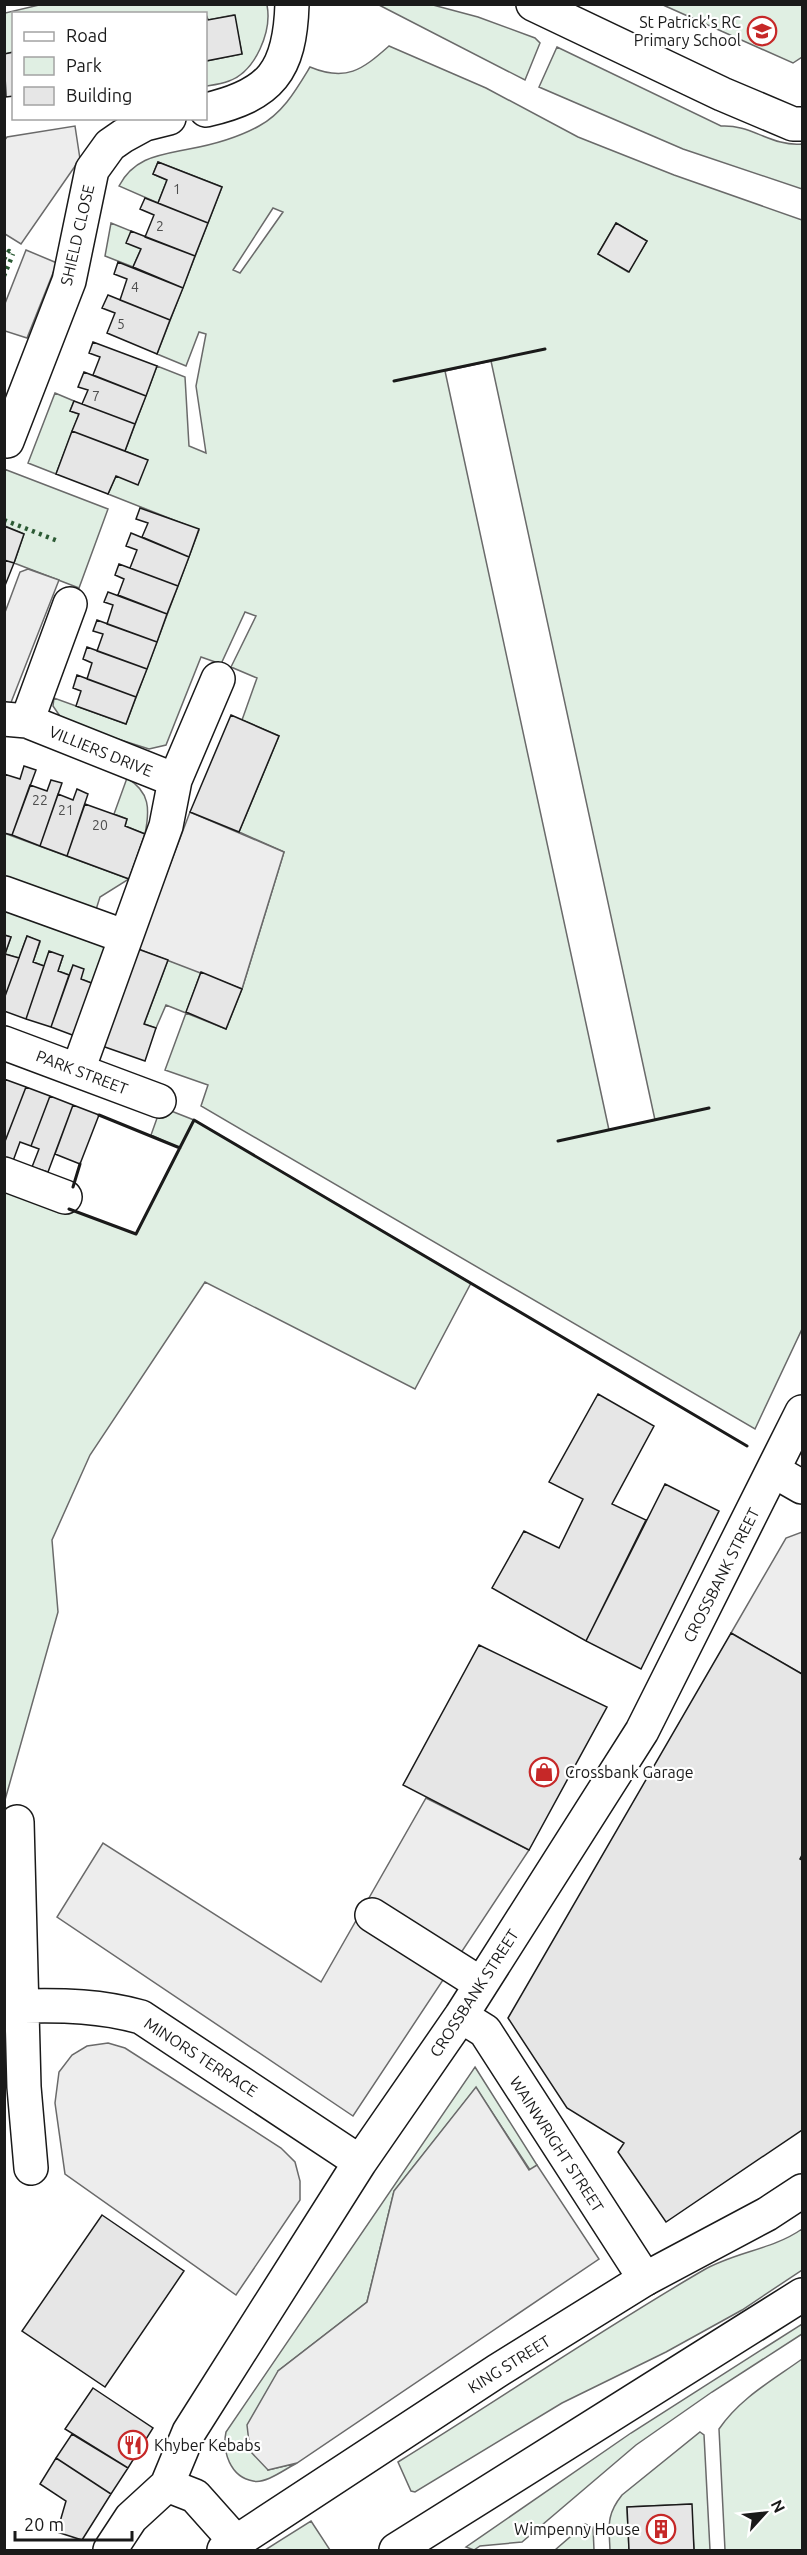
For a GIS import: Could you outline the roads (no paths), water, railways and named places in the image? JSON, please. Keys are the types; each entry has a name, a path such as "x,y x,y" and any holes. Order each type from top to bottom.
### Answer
{"main road":[{"path":"207,110 252,95 280,69 291,38 292,4"},
{"path":"533,4 722,94 793,124 802,124"},
{"name":"SHIELD CLOSE","path":"7,441 15,384 69,281 92,170 110,145 145,124 161,120"},
{"name":"VILLIERS DRIVE","path":"70,604 16,720 175,780"},
{"path":"78,1070 166,826 175,780 218,679"},
{"path":"4,892 126,937"},
{"name":"PARK STREET","path":"4,1043 159,1101"},
{"path":"4,1174 65,1197"},
{"name":"CROSSBANK STREET","path":"110,2550 131,2518 167,2485 189,2432 360,2162 461,2016 642,1731 802,1412"},
{"path":"774,1471 802,1487"},
{"path":"17,1822 24,2006 24,2087 31,2168"},
{"path":"372,1916 481,1984"},
{"name":"MINORS TERRACE","path":"24,2006 74,2005 114,2010 141,2017 360,2162"},
{"name":"WAINWRIGHT STREET","path":"461,2016 485,2031 645,2279"},
{"name":"KING STREET","path":"230,2546 496,2370 645,2279 767,2214 802,2191"},
{"path":"396,2550 802,2295"},
{"path":"167,2485 195,2496 230,2546"}],"place":[{"name":"St Patrick's RC Primary School","path":"762,31"},
{"name":"Crossbank Garage","path":"544,1772"},
{"name":"Khyber Kebabs","path":"133,2445"},
{"name":"Wimpenny House","path":"661,2529"}]}
